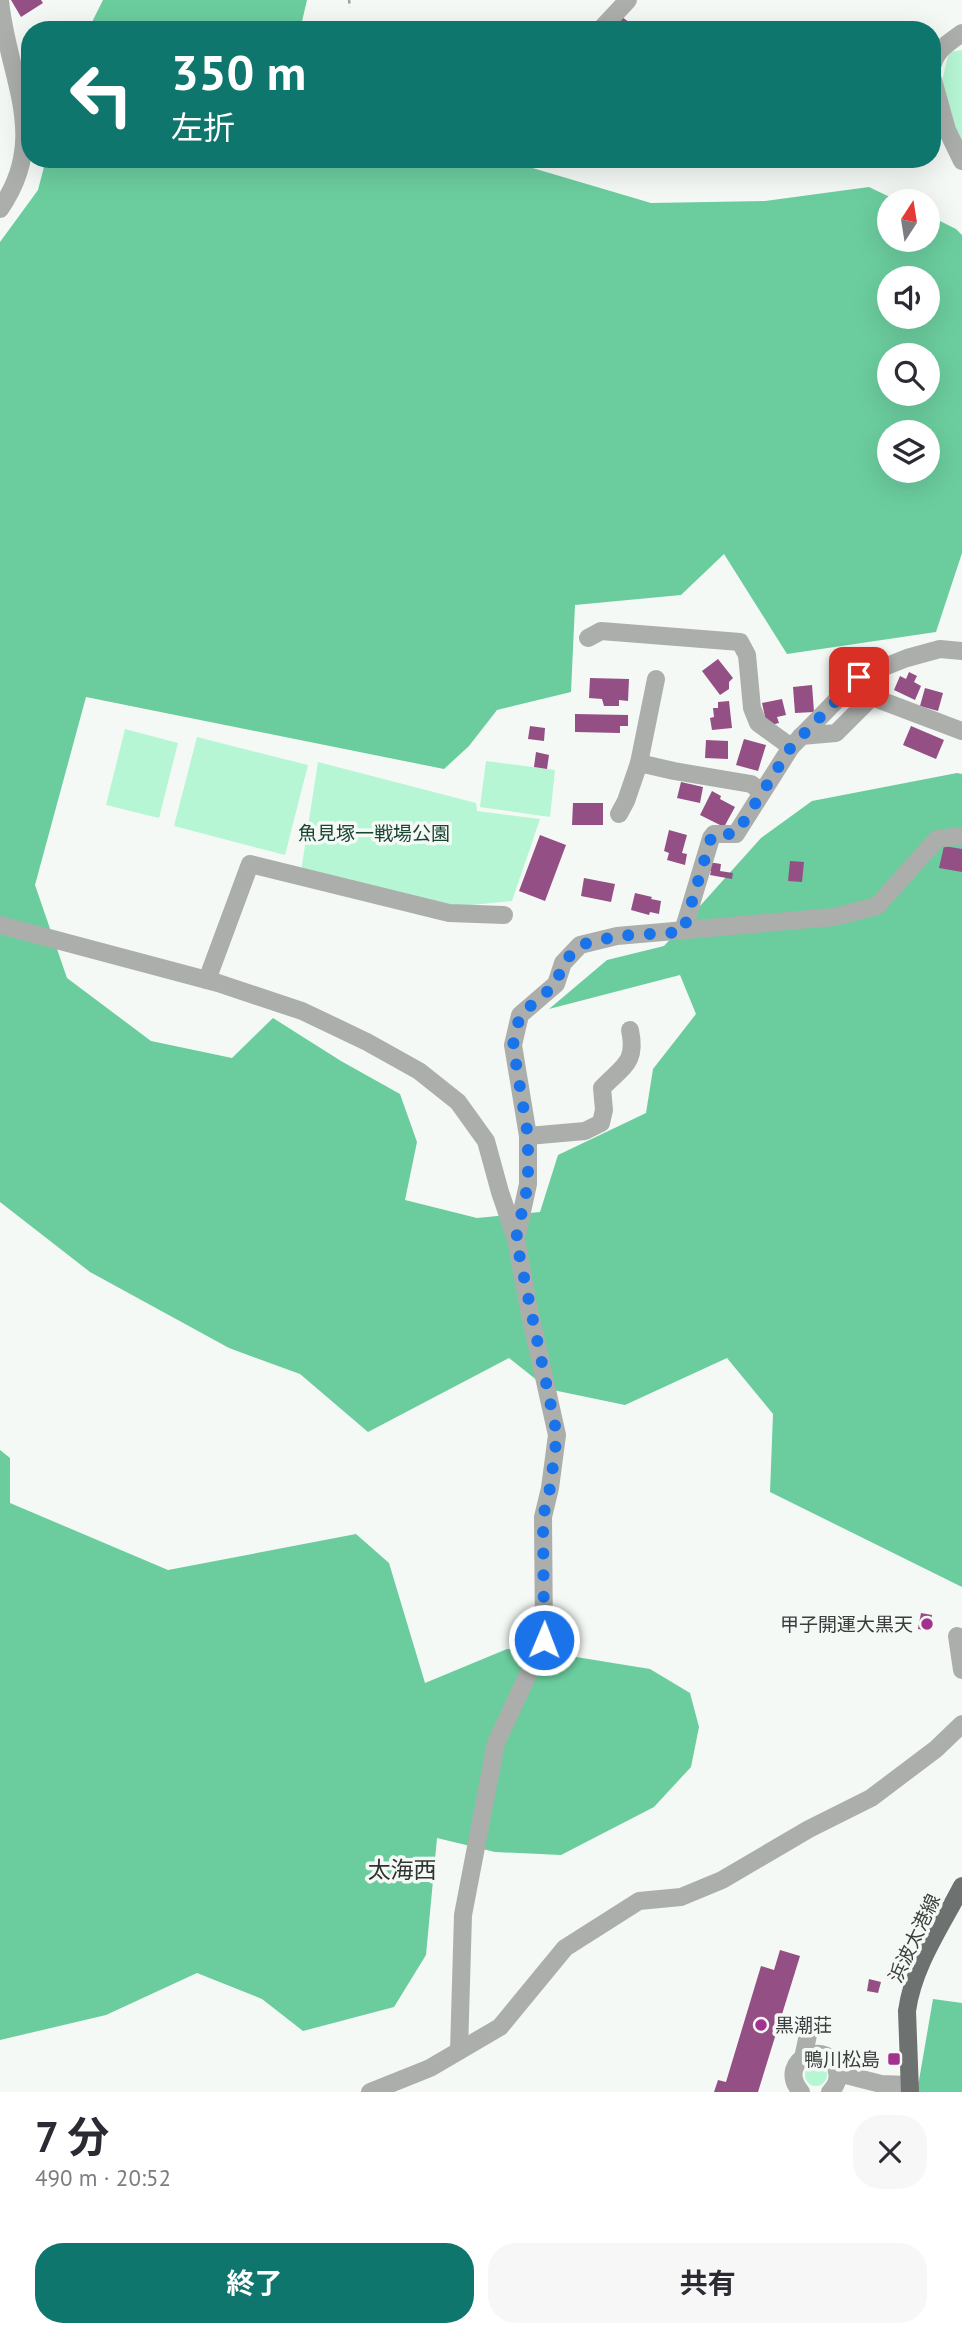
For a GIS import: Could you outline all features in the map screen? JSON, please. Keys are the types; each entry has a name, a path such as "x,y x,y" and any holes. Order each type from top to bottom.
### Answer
{"main road":[{"name":"浜波太港線","path":"910,2089 907,2011 909,1998 917,1974 962,1886"}],"street":[{"path":"0,0 9,59 21,99"},
{"path":"608,21 628,0"},
{"path":"941,50 962,33"},
{"path":"941,109 947,130 962,161"},
{"path":"0,209 11,193 21,165"},
{"path":"588,638 601,631 740,642 747,655 752,708 758,723 796,741 836,733 872,697 962,731"},
{"path":"683,932 711,838 714,834 736,834 796,741 859,677 940,649 962,651"},
{"path":"619,814 639,763 656,679"},
{"path":"639,763 751,784 762,792"},
{"path":"516,1239 528,1184 528,1136 513,1045 520,1015 556,984 563,963 580,945 617,936 834,917 877,906 937,839 962,836"},
{"path":"207,980 250,864 449,913 504,915"},
{"path":"0,925 207,980 302,1011 419,1071 458,1102 486,1140 516,1239 557,1435 543,1517 544,1640 496,1743 463,1915 459,2051"},
{"path":"528,1136 585,1131 601,1124 604,1111 601,1088 631,1059 633,1046 630,1030"},
{"path":"957,1636 962,1670"},
{"path":"370,2092 430,2068 500,2027 565,1948 639,1901 681,1897 722,1880 809,1829 872,1798 936,1749 962,1724"},
{"path":"801,2092 794,2080 794,2073 808,2048 832,2061 838,2074 830,2092"},
{"path":"838,2074 910,2089"}],"path":[{"path":"349,0 350,8"}],"green space":[{"path":"103,0 307,0 302,21 92,21"},
{"path":"962,50 962,141 942,81 949,52"},
{"path":"44,168 532,168 651,203 765,201 869,187 877,191 877,252 940,252 940,221 956,229 962,235 962,553 936,632 787,654 724,554 681,595 575,605 571,692 497,710 469,746 444,769 86,697 35,885 67,978 151,1041 232,1058 273,1018 400,1094 417,1142 405,1200 477,1218 540,1212 558,1155 646,1113 653,1069 696,1014 680,975 549,1009 607,960 664,946 761,838 812,801 962,774 962,1587 770,1492 773,1414 727,1358 625,1405 548,1389 509,1358 368,1432 300,1374 229,1348 90,1272 0,1202 0,242 38,190"},
{"path":"125,729 178,743 159,818 106,805"},
{"path":"197,737 308,765 285,855 174,826"},
{"path":"486,761 555,770 550,817 480,807"},
{"name":"魚見塚一戦場公園","path":"318,762 476,803 477,811 540,819 512,901 450,907 301,871"},
{"path":"0,1450 10,1458 10,1503 168,1570 356,1534 389,1563 425,1683 507,1649 650,1669 690,1693 699,1727 691,1767 654,1807 561,1855 495,1852 437,1838 426,1955 394,2007 303,2031 262,1999 197,1973 106,2015 0,2040"},
{"path":"933,1999 962,2003 962,2092 917,2092"},
{"path":"816,2064 824,2067 827,2075 824,2083 816,2086 808,2083 805,2075 808,2067"}],"building":[{"path":"11,0 41,0 43,3 21,17"},
{"path":"718,659 733,678 729,682 729,689 720,695 702,671"},
{"path":"909,672 917,676 914,682 921,686 915,700 894,690 900,676 906,679"},
{"path":"590,678 629,679 628,701 619,700 619,706 604,706 602,699 589,698"},
{"path":"812,685 814,712 795,713 793,687"},
{"path":"925,688 943,693 938,711 920,706"},
{"path":"782,699 786,715 777,717 779,723 767,726 762,703"},
{"path":"729,701 732,728 712,730 710,718 714,717 713,708 718,708 718,702"},
{"path":"575,714 628,715 628,726 620,726 620,733 575,732"},
{"path":"530,726 545,728 544,741 528,739"},
{"path":"911,726 944,740 936,759 903,745"},
{"path":"744,739 766,745 758,771 736,765"},
{"path":"706,740 728,741 728,759 705,758"},
{"path":"536,752 549,755 547,769 534,767"},
{"path":"681,782 703,787 700,803 677,798"},
{"path":"712,791 735,807 724,827 700,815"},
{"path":"573,803 603,803 603,825 572,825"},
{"path":"669,830 687,835 682,853 687,854 685,865 667,860 669,853 664,851"},
{"path":"540,835 566,845 545,901 519,891"},
{"path":"944,846 962,849 962,872 939,868"},
{"path":"790,861 804,862 802,882 788,881"},
{"path":"708,862 721,864 720,871 733,873 732,879 710,875 711,871 707,871"},
{"path":"584,878 615,884 611,902 581,896"},
{"path":"635,893 661,901 659,914 650,912 649,915 631,910"},
{"name":"甲子開運大黒天","path":"921,1613 932,1615 931,1621 935,1622 934,1627 929,1626 929,1631 918,1629"},
{"name":"黒潮荘","path":"780,1950 800,1956 758,2092 714,2092 718,2080 726,2082 761,1966 774,1970"},
{"path":"869,1979 881,1982 878,1993 867,1991"}],"place":[{"name":"甲子開運大黒天","path":"927,1624"},
{"name":"黒潮荘","path":"761,2025"},
{"name":"鴨川松島","path":"894,2059"}],"district":[{"name":"太海西","path":"402,1870"}],"route":[{"path":"544,1640 541,1543 557,1435 516,1239 528,1184 528,1136 513,1045 520,1015 556,984 563,963 580,945 617,936 683,932 711,838 714,834 736,834 791,747 859,677"}]}
